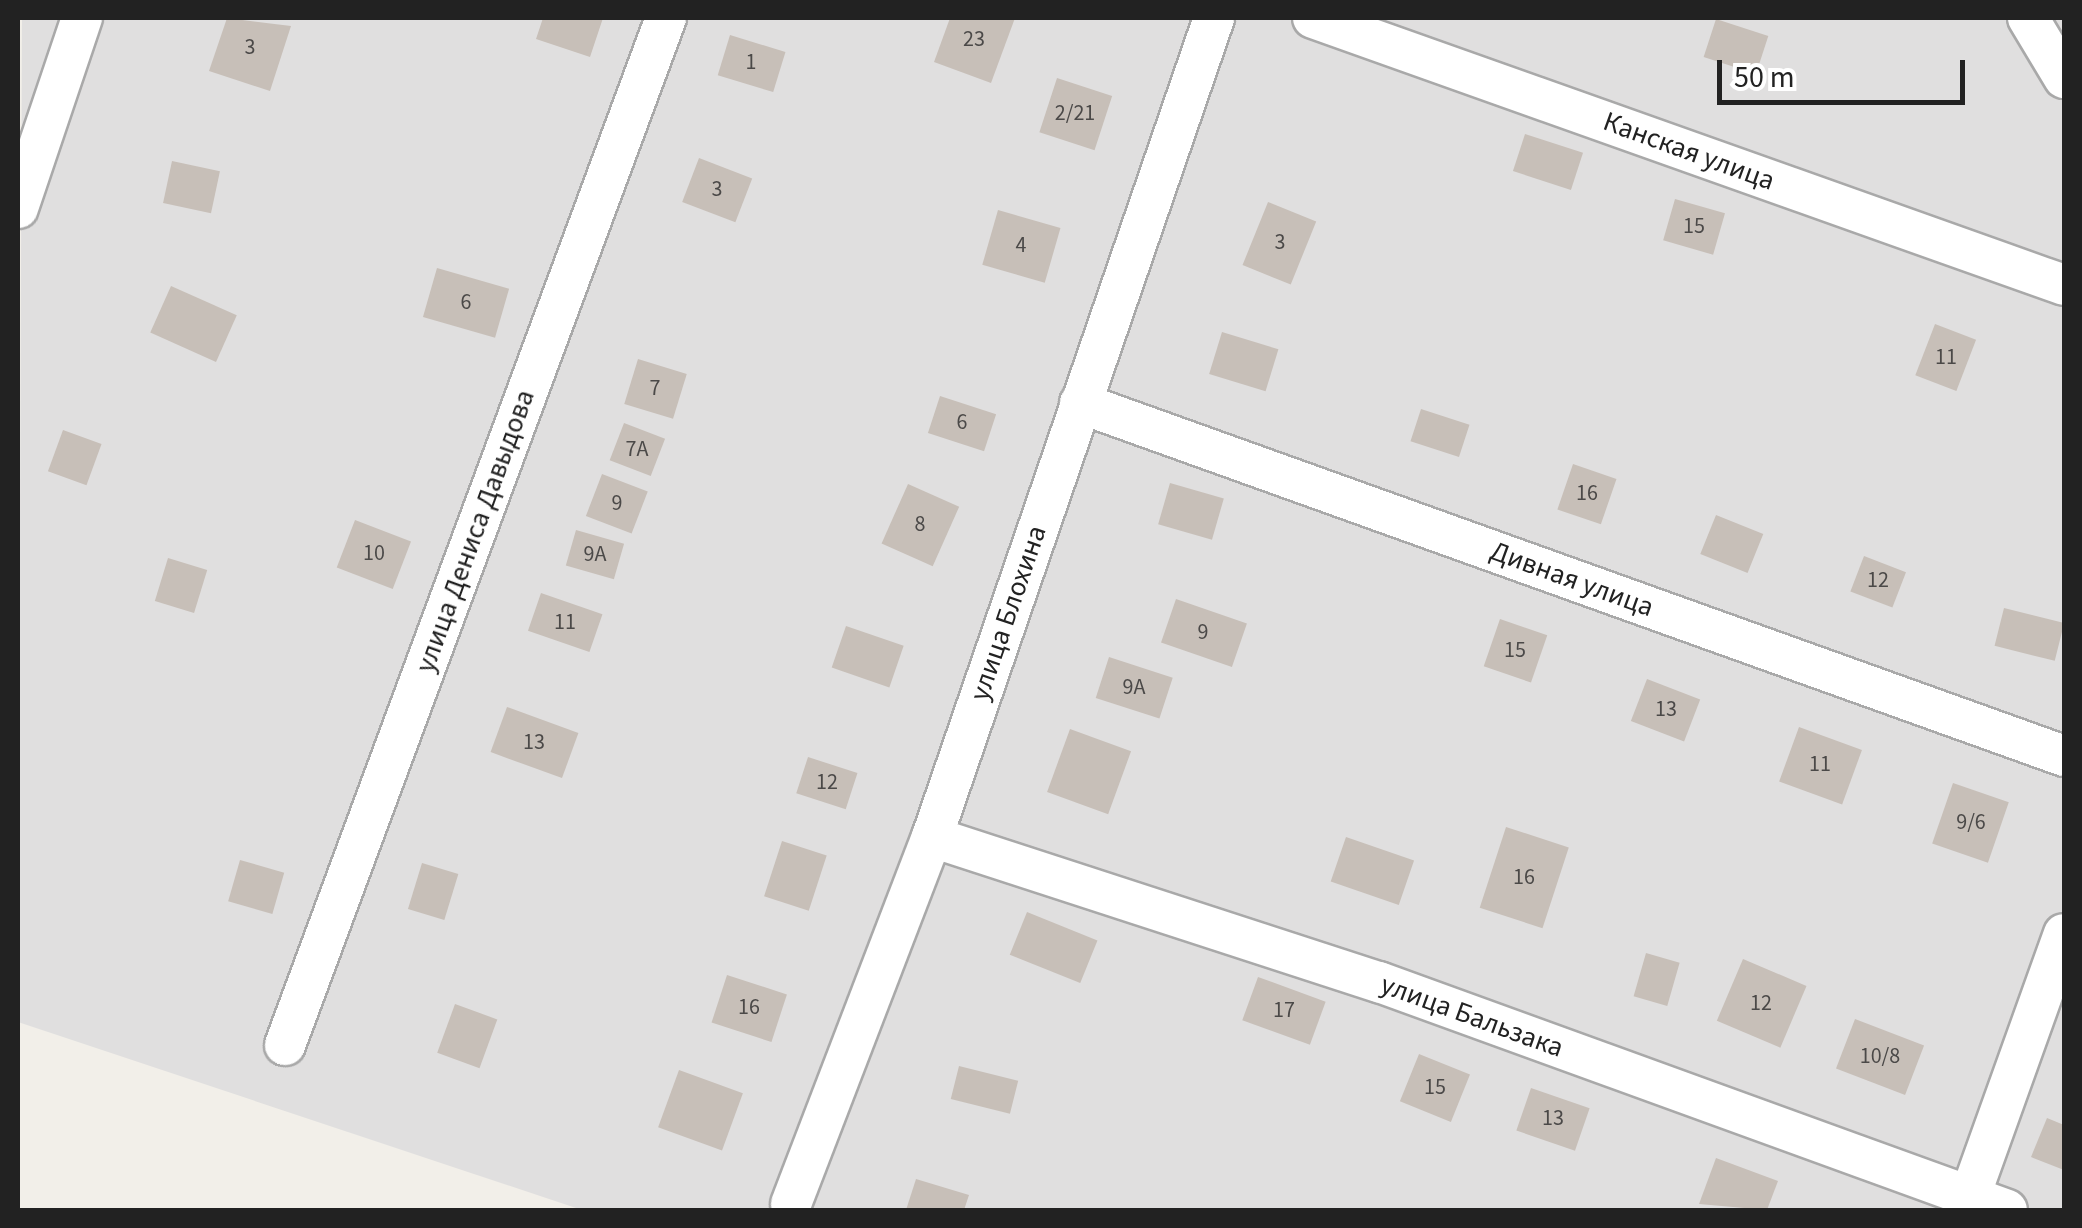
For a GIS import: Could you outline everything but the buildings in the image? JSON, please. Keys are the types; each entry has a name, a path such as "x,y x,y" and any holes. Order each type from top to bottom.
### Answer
{"street":[{"path":"18,208 82,18"},
{"name":"улица Дениса Давыдова","path":"285,1044 666,18"},
{"name":"улица Блохина","path":"791,1204 932,837 1214,18"},
{"name":"Канская улица","path":"1314,18 2064,285"},
{"path":"2028,18 2064,78"},
{"name":"Дивная улица","path":"1080,403 2064,756"},
{"name":"улица Бальзака","path":"932,837 1380,982 1981,1206"},
{"path":"1981,1206 2064,934"}],"shaded area":[{"path":"22,18 2064,18 2064,1210 582,1210 18,1022"}]}
